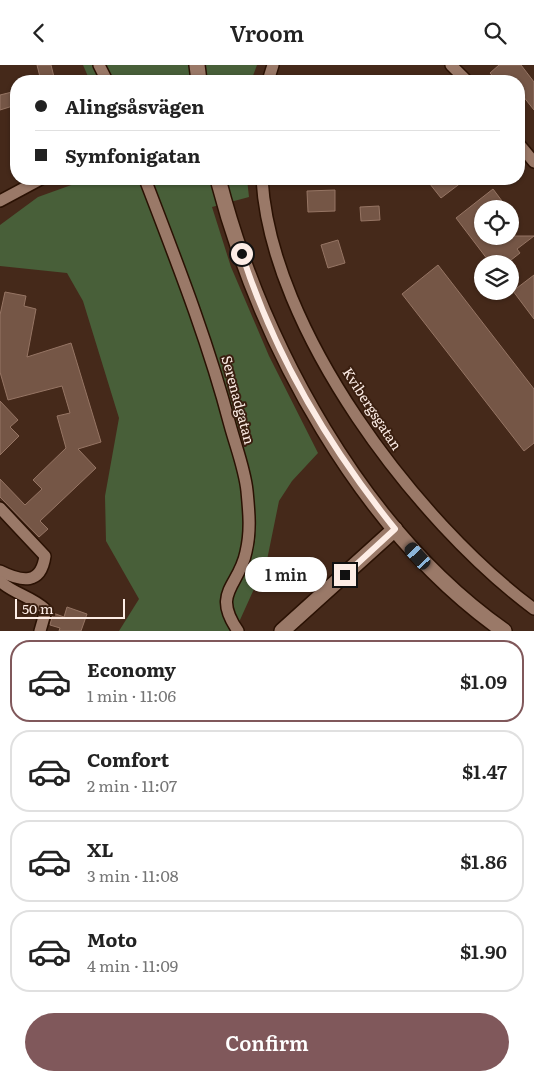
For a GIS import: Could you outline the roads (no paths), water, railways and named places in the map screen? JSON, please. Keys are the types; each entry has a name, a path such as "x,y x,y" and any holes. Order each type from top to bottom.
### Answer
{"main road":[{"path":"220,185 252,286 293,375 353,474 395,529 433,569 504,631"},
{"path":"282,631 395,529"}],"street":[{"path":"451,65 461,75"},
{"path":"525,151 534,162"},
{"path":"0,201 30,185"},
{"name":"Serenadgatan","path":"147,185 214,364 246,488 250,528 246,554 229,590 226,605 228,616 238,631"},
{"name":"Kvibergsgatan","path":"263,185 274,249 284,280 313,342 348,404 396,472 448,533 493,577 534,609"},
{"path":"0,508 45,556 44,569 35,577 24,579 1,577"},
{"path":"1,577 9,590 39,603 46,610 40,631"}]}
